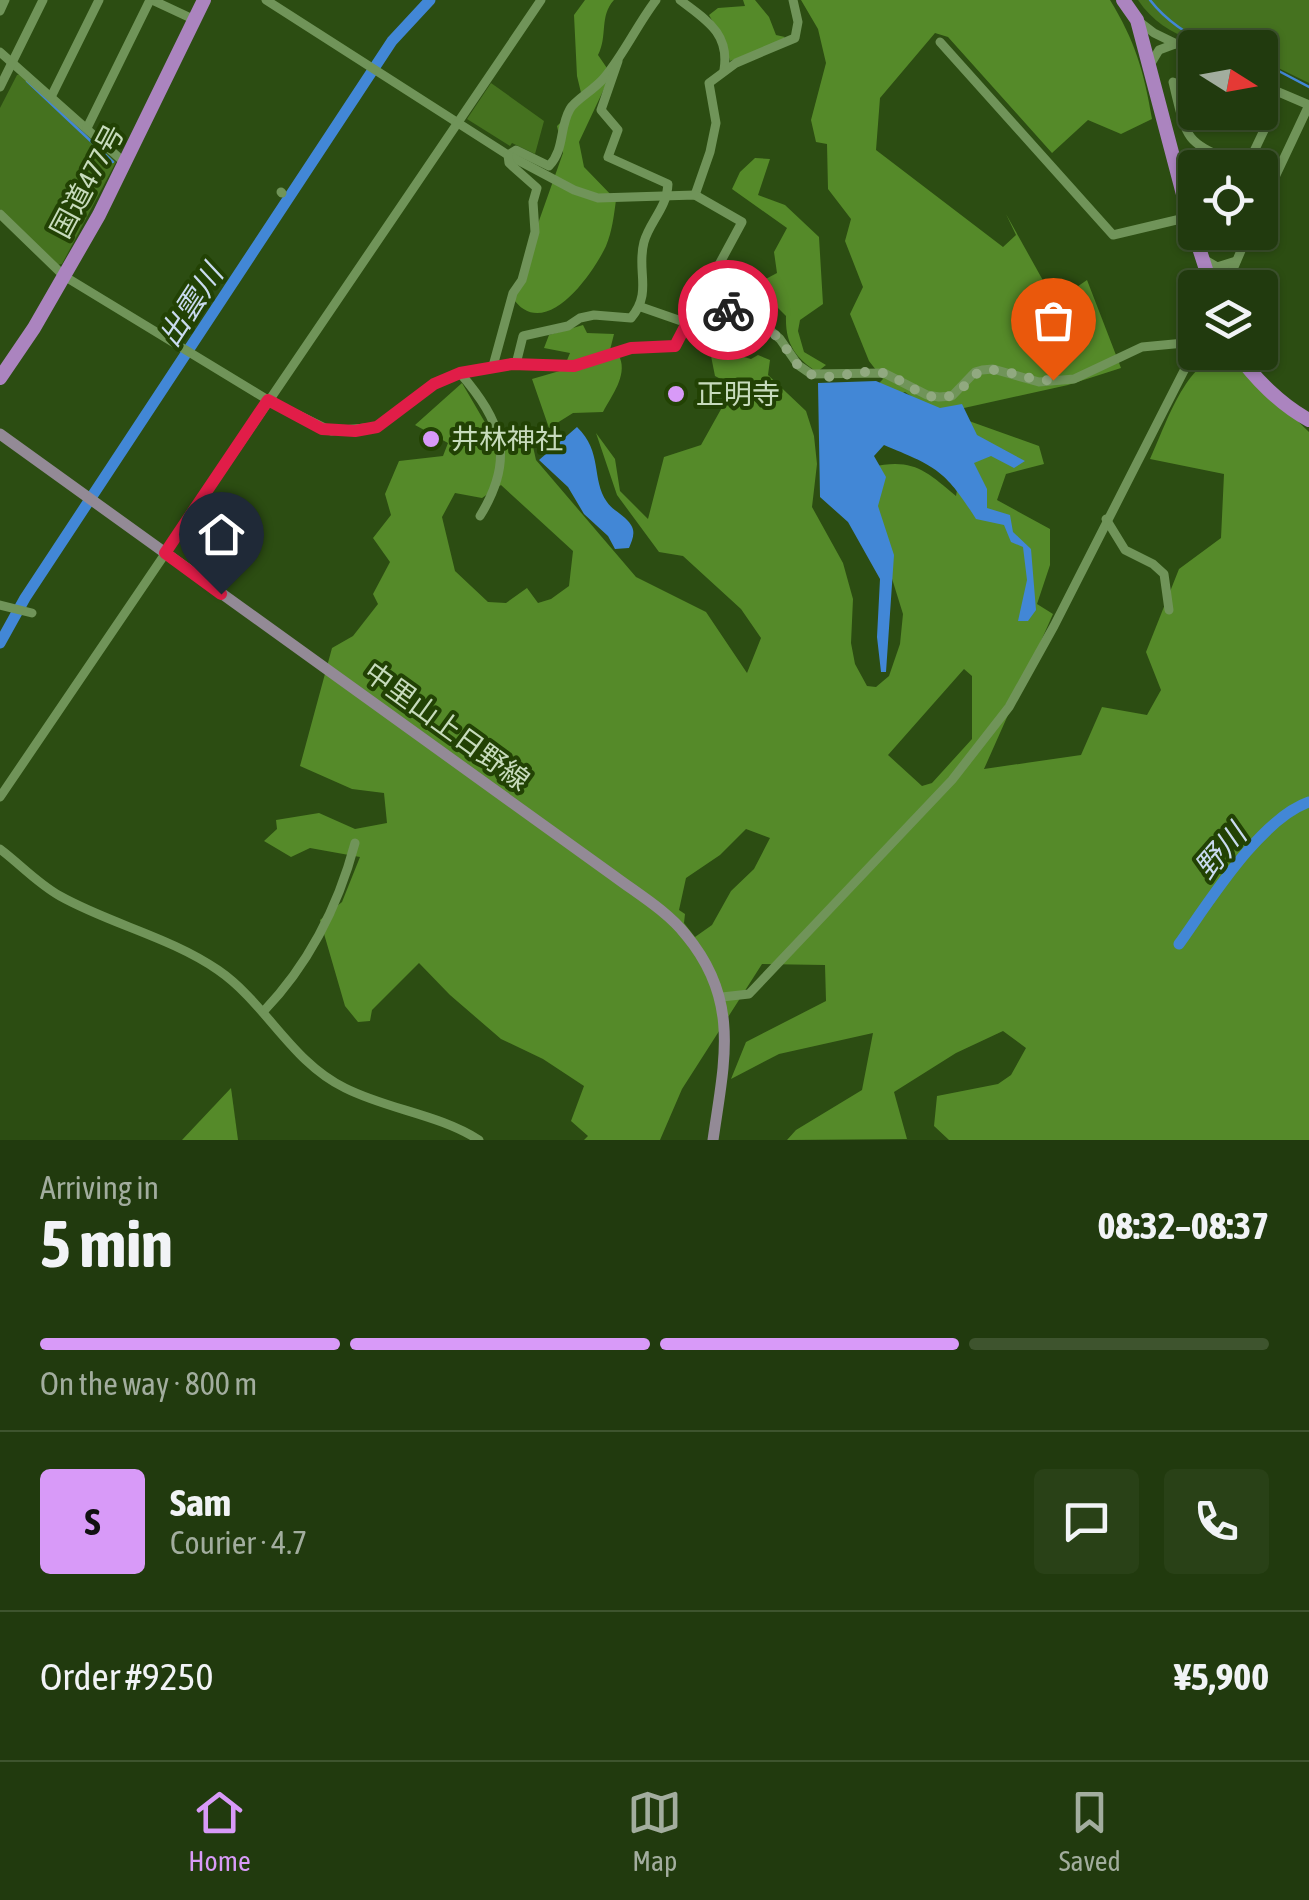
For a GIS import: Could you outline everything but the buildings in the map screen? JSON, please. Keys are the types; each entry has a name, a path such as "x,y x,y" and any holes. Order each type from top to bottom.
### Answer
{"highway":[{"name":"国道477号","path":"0,378 64,276 126,164 204,0"},
{"path":"1123,0 1137,20 1178,177"},
{"path":"1199,250 1206,270"},
{"path":"1250,370 1287,406 1309,420"},
{"path":"1258,370 1266,384"}],"main road":[{"name":"中里山上日野線","path":"0,434 661,912 693,944 722,997 723,1064 713,1140"}],"street":[{"path":"0,10 5,0"},
{"path":"0,87 43,0"},
{"path":"51,97 99,0"},
{"path":"87,128 151,0 195,20"},
{"path":"0,214 64,276 322,429 355,431 377,427 434,384 460,373 516,364 574,366 631,348 675,346 742,222 695,194 598,198 550,178 266,0"},
{"path":"0,797 541,0"},
{"path":"508,155 516,150 549,166 558,157 564,121 574,102 591,94 618,61 656,0"},
{"path":"680,0 711,21 724,42 724,70"},
{"path":"695,194 716,123 709,83 724,70 795,38 798,22 793,0"},
{"path":"1137,20 1178,46"},
{"path":"940,42 1113,235 1178,220"},
{"path":"1148,67 1159,50 1174,44"},
{"path":"0,52 126,164"},
{"path":"516,364 523,336 568,326 594,315 630,318 641,306 645,237 668,198 668,184 608,157 618,130 601,110 618,61"},
{"path":"1178,84 1173,82 1178,102"},
{"path":"1278,92 1309,105 1278,171"},
{"path":"1185,130 1193,143 1208,150"},
{"path":"493,366 535,232 533,202 538,188 510,163 508,155"},
{"path":"1232,270 1241,250"},
{"path":"1202,258 1218,267 1236,262"},
{"path":"701,296 764,326 811,374 884,373 939,398 952,396 975,372 982,370 1003,371 1039,382 1074,378 1142,347 1178,346"},
{"path":"641,306 687,322"},
{"path":"722,997 749,994 952,780 1009,707 1183,370"},
{"path":"460,373 495,422 502,446 495,486 480,516"},
{"path":"1106,519 1126,550 1164,574 1168,610"},
{"path":"0,605 32,614"},
{"path":"262,1012 286,987 318,941 346,878 355,843"},
{"path":"0,849 56,894 217,969 301,1055 344,1088 435,1118 479,1140"}],"green space":[{"path":"585,0 614,0 609,6 598,55 611,74 579,142 584,167 616,200 606,246 590,273 565,300 538,313 524,310 512,297 563,153 557,126 583,101 577,76 574,15"},
{"path":"743,0 755,0 769,17 776,35 785,37 779,43 730,61 709,15 718,8 745,6"},
{"path":"801,0 1110,0 1137,57 1152,119 1121,134 1088,120 1052,153 948,37 935,33 880,98 876,150 1003,247 1016,235 1006,214 1055,302 1087,280 1121,368 1068,385 937,414 905,392 881,402 868,395 883,379 869,361 850,314 863,287 845,241 851,219 828,189 827,144 816,142 811,120 826,63 818,29"},
{"path":"1138,0 1309,0 1309,83 1278,68 1278,30 1178,30 1178,34 1149,14"},
{"path":"21,74 116,162 62,264 57,265 0,209 0,108"},
{"path":"491,83 544,121 535,154 512,143 510,146 467,119"},
{"path":"755,158 770,159 758,195 785,205 819,237 823,304 800,320 798,331 804,352 826,365 817,372 793,349 786,316 768,298 762,281 777,273 774,252 787,228 732,189 740,172"},
{"path":"583,325 587,333 614,334 608,358 620,358 620,379 603,412 573,413 549,428 532,379 563,370 570,353 544,348 549,335"},
{"path":"719,328 727,343 726,352 770,360 768,375 806,411 817,464 812,507 843,563 853,599 851,643 855,664 867,686 876,687 889,676 900,644 903,614 875,524 871,467 898,464 918,468 956,496 969,421 1039,446 1044,464 1006,474 997,500 1050,529 1050,565 1037,604 1053,614 984,769 1081,755 1102,707 1147,715 1161,690 1146,652 1179,569 1221,538 1224,474 1150,459 1180,394 1197,370 1245,370 1309,432 1309,1140 949,1140 934,1126 937,1096 998,1084 1011,1075 1026,1048 1003,1031 956,1053 894,1092 907,1139 787,1140 796,1130 862,1090 873,1033 779,1054 731,1079 746,1042 826,1001 825,965 762,964 682,1089 660,1140 584,1140 588,1136 571,1121 584,1086 543,1059 501,1039 419,963 372,1010 370,1021 358,1022 345,1006 320,920 342,902 360,857 310,848 291,857 264,841 277,829 276,820 319,813 355,829 387,823 384,793 352,789 300,766 332,648 353,636 378,604 373,594 390,562 373,538 391,515 385,494 399,461 443,456 448,443 415,425 462,383 490,431 530,433 536,460 636,577 706,612 747,673 761,638 741,609 683,556 659,552 617,495 596,433 615,459 620,491 648,519 664,457 701,445 734,386 715,376 708,341","holes":["501,485 573,551 569,586 551,599 538,603 527,588 506,603 488,602 455,571 442,517 455,493 482,498","964,669 972,676 972,739 932,783 922,786 888,755","746,829 770,838 754,869 731,891 712,925 695,937 684,923 685,914 679,910 686,878 720,855"]},
{"path":"231,1088 238,1140 182,1140"}],"water":[{"path":"876,381 940,408 962,404 977,435 1025,461 1014,468 991,456 974,463 987,489 987,508 1010,515 1013,532 1031,549 1036,610 1028,621 1018,621 1027,580 1023,547 1011,542 1004,525 976,519 938,472 884,445 874,456 886,477 878,506 894,555 886,672 881,672 877,637 880,579 848,522 820,497 818,383"},
{"path":"577,427 594,456 602,493 632,528 629,548 615,549 608,536 584,514 568,487 539,460"}],"waterway":[{"name":"出雲川","path":"0,643 25,598 392,41 430,0"},
{"path":"1150,0 1183,30"},
{"path":"1278,71 1309,87"},
{"path":"27,81 113,162"},
{"name":"野川","path":"1179,944 1254,843 1272,825 1309,802"}],"way so far":[{"path":"728,310 772,332 798,365 811,374 884,373 939,398 952,396 975,372 982,370 1003,371 1039,382 1053,380"}],"place":[{"name":"正明寺","path":"676,394"},
{"name":"井林神社","path":"431,439"}],"route":[{"path":"221,594 165,553 268,400 332,432 368,429 377,427 434,384 460,373 512,364 574,366 631,348 675,346 701,296 728,310"}]}
